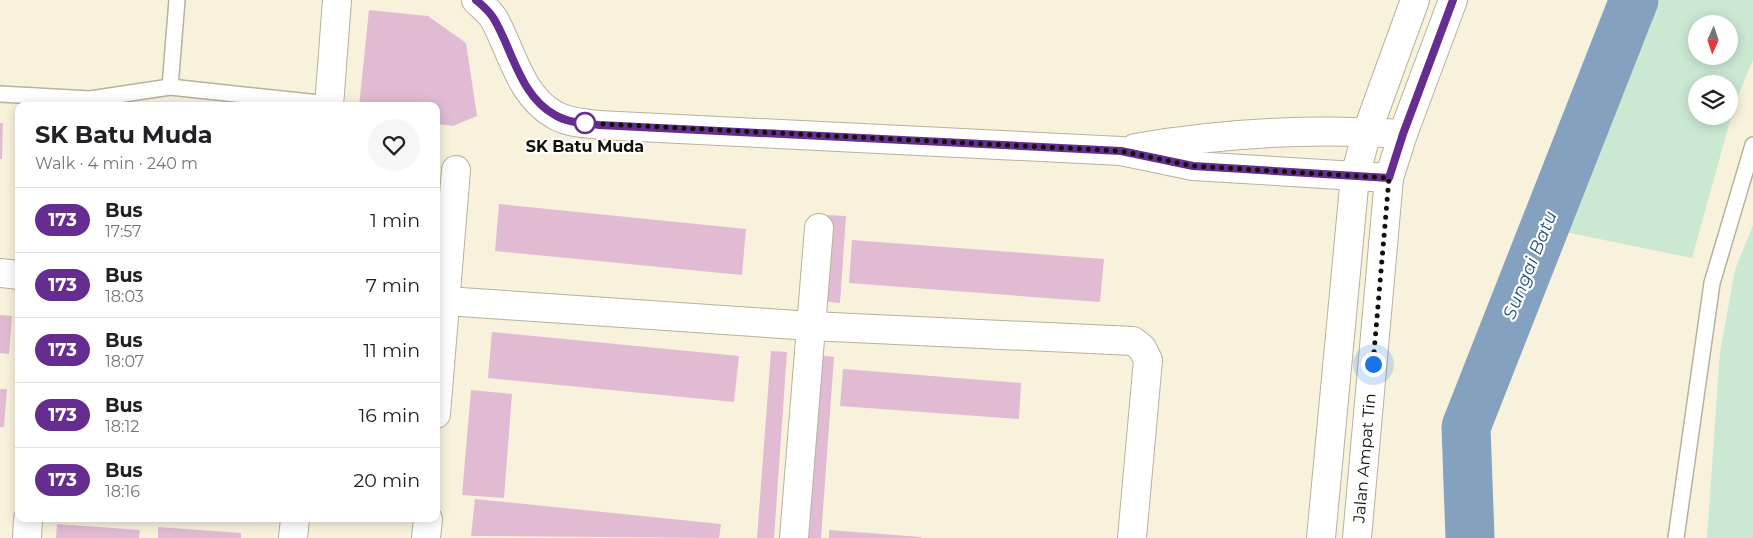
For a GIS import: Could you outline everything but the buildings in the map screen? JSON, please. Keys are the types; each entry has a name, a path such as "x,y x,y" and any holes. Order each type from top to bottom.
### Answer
{"street":[{"path":"329,102 337,0"},
{"path":"476,0 493,18 514,66 532,94 554,115 571,121 599,125 1121,151 1193,166 1389,178"},
{"path":"1321,538 1356,176 1367,132 1416,0"},
{"name":"Jalan Ampat Tin","path":"1357,538 1389,178 1403,134 1453,0"},
{"path":"1121,151 1193,138 1367,132 1403,134"},
{"path":"440,369 456,170"},
{"path":"794,538 819,228"},
{"path":"0,273 15,275"},
{"path":"446,301 811,326 1133,342 1142,348 1148,360 1132,538"},
{"path":"27,538 28,522"},
{"path":"293,538 295,522"},
{"path":"426,538 428,522"}],"lane":[{"path":"170,87 177,0"},
{"path":"0,94 90,98 170,87 302,102"},
{"path":"1676,538 1712,283 1753,145"}],"green space":[{"path":"1653,0 1753,0 1753,60 1738,96 1738,75 1688,75 1688,125 1729,125 1692,258 1560,231"},
{"path":"1753,225 1753,538 1707,538 1720,352 1735,270"}],"waterway":[{"name":"Sungai Batu","path":"1470,538 1466,427 1634,0"}],"bus line":[{"name":"173","path":"476,0 493,18 514,66 532,94 554,115 571,121 599,125 1121,151 1193,166 1294,174 1389,178 1403,134 1453,0"}],"place":[{"name":"SK Batu Muda","path":"585,123"}],"route":[{"path":"585,123 1121,151 1193,166 1294,174 1389,178 1373,364"}]}
